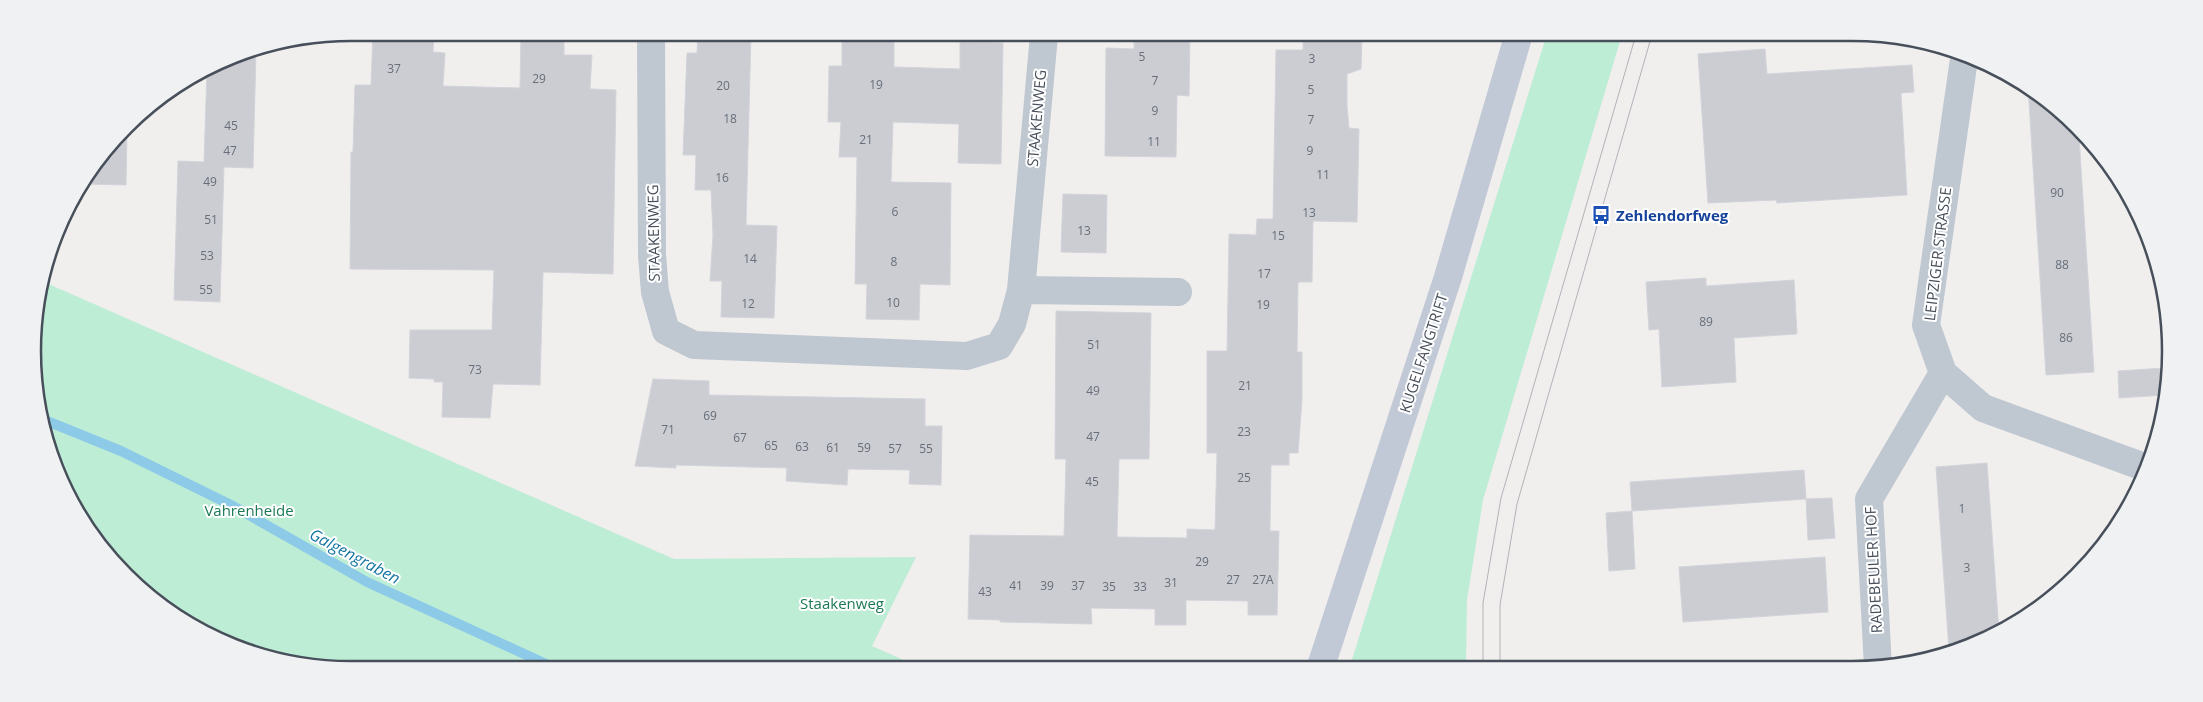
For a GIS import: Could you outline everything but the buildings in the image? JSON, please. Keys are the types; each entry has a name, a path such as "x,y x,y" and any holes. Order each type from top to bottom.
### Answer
{"street":[{"name":"STAAKENWEG","path":"652,41 652,255 655,292 666,331 694,345 967,356 999,346 1012,324 1021,290 1043,41"},
{"name":"KUGELFANGTRIFT","path":"1323,661 1448,277 1517,41"},
{"name":"LEIPZIGER STRASSE","path":"1964,62 1926,325 1943,373 1983,408 2140,465"},
{"path":"1021,290 1178,292"},
{"name":"RADEBEULER HOF","path":"1878,659 1870,499 1943,373"}],"green space":[{"path":"1545,41 1620,41 1483,500 1467,600 1466,661 1352,661"},
{"name":"Vahrenheide","path":"49,284 674,559 916,557 872,646 906,661 351,661 291,655 232,637 179,609 162,597 132,570 105,540 73,488 52,431 44,391 41,351 44,311"}],"waterway":[{"name":"Galgengraben","path":"50,422 121,451 233,506 367,582 539,661"}],"tram line":[{"path":"1483,661 1483,603 1501,498 1634,41"},
{"path":"1500,661 1500,605 1517,504 1650,41"}],"place":[{"name":"Zehlendorfweg","path":"1601,215"}],"park label":[{"name":"Staakenweg","path":"842,603"}]}
